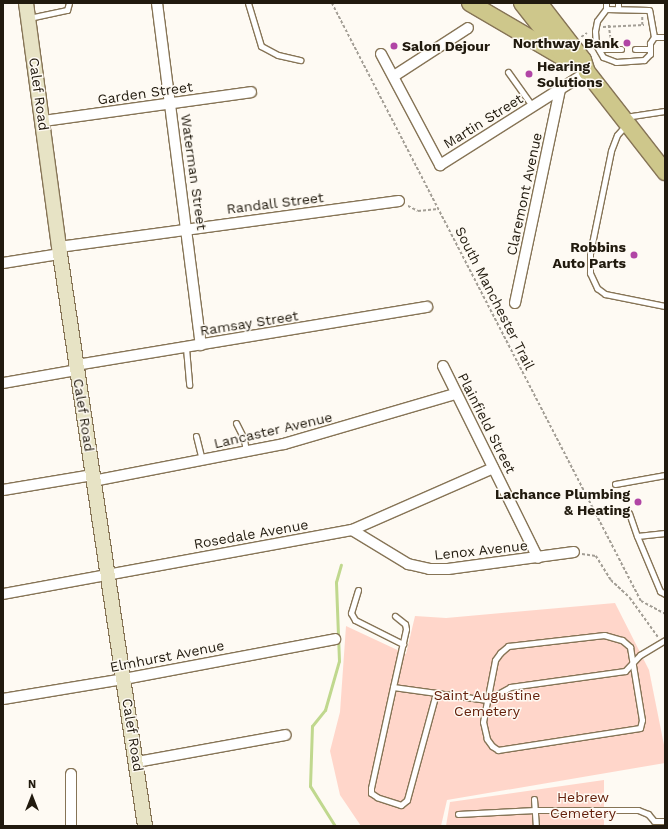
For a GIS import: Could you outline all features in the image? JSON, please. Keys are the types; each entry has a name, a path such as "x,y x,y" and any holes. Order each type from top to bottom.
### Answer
{"main road":[{"name":"Calef Road","path":"26,3 76,367 109,574 145,826"},
{"path":"470,3 566,59"},
{"path":"522,3 566,59 573,66 587,72"},
{"path":"538,3 583,60 587,72 624,121 660,158 665,172"}],"street":[{"name":"Waterman Street","path":"157,3 188,228 201,345"},
{"path":"394,76 468,28"},
{"name":"Martin Street","path":"381,54 440,165 587,72"},
{"name":"Claremont Avenue","path":"515,303 560,90"},
{"name":"Garden Street","path":"43,121 251,92"},
{"name":"Randall Street","path":"3,263 60,250 188,228 399,201"},
{"name":"Ramsay Street","path":"3,383 76,367 427,307"},
{"name":"Plainfield Street","path":"443,366 538,558"},
{"name":"Lancaster Avenue","path":"3,490 93,478 246,452 298,440 456,394"},
{"name":"Rosedale Avenue","path":"3,594 352,530 494,468"},
{"name":"Lenox Avenue","path":"352,530 408,564 429,569 538,558 574,552"},
{"name":"Elmhurst Avenue","path":"3,699 124,679 335,639"},
{"path":"137,762 286,735"},
{"path":"71,774 71,826"}],"lane":[{"path":"28,18 67,10 69,3"},
{"path":"248,3 261,46 278,55 300,60"},
{"path":"606,3 606,9 597,21 595,31 599,49 603,57 622,62 644,60 650,54 654,37 649,10 606,9"},
{"path":"618,3 618,9"},
{"path":"654,37 665,37"},
{"path":"599,49 621,49"},
{"path":"635,49 650,49"},
{"path":"508,72 533,107"},
{"path":"665,111 624,121 610,151 590,253 590,273 598,288 605,294 665,306"},
{"path":"186,348 189,385"},
{"path":"236,423 244,439 246,452"},
{"path":"196,436 202,460"},
{"path":"615,484 665,475"},
{"path":"629,513 660,591 665,594"},
{"path":"637,536 665,533"},
{"path":"358,590 351,613 354,620 403,644"},
{"path":"395,616 405,624 406,630 370,788 371,793 377,797 401,805 411,793 436,693"},
{"path":"604,635 613,636 630,647 633,663 642,720 640,728 498,750 487,739 483,722 495,660 508,646 604,635"},
{"path":"393,687 487,700 510,687 626,670 647,650 663,641"},
{"path":"534,799 536,826"},
{"path":"458,814 535,810 638,810 648,814 653,824 665,821"}],"path":[{"name":"South Manchester Trail","path":"332,3 640,602 665,614"},
{"path":"642,16 642,25"},
{"path":"603,27 609,25 652,25"},
{"path":"609,25 610,40 614,41"},
{"path":"399,201 418,211 438,209"},
{"path":"574,552 596,556 610,580 630,598 663,641"}],"green space":[{"name":"Saint Augustine Cemetery","path":"615,603 649,670 665,750 665,763 447,800 441,826 361,826 340,795 330,751 340,712 346,626 406,654 415,616 446,618"},
{"name":"Hebrew Cemetery","path":"604,780 604,826 446,826 450,802"}],"waterway":[{"path":"335,826 310,786 312,726 325,710 339,661 336,582 341,565"}],"place":[{"name":"Northway Bank","path":"627,43"},
{"name":"Salon Dejour","path":"394,46"},
{"name":"Hearing Solutions","path":"529,74"},
{"name":"Robbins Auto Parts","path":"634,255"},
{"name":"Lachance Plumbing & Heating","path":"638,502"}]}
